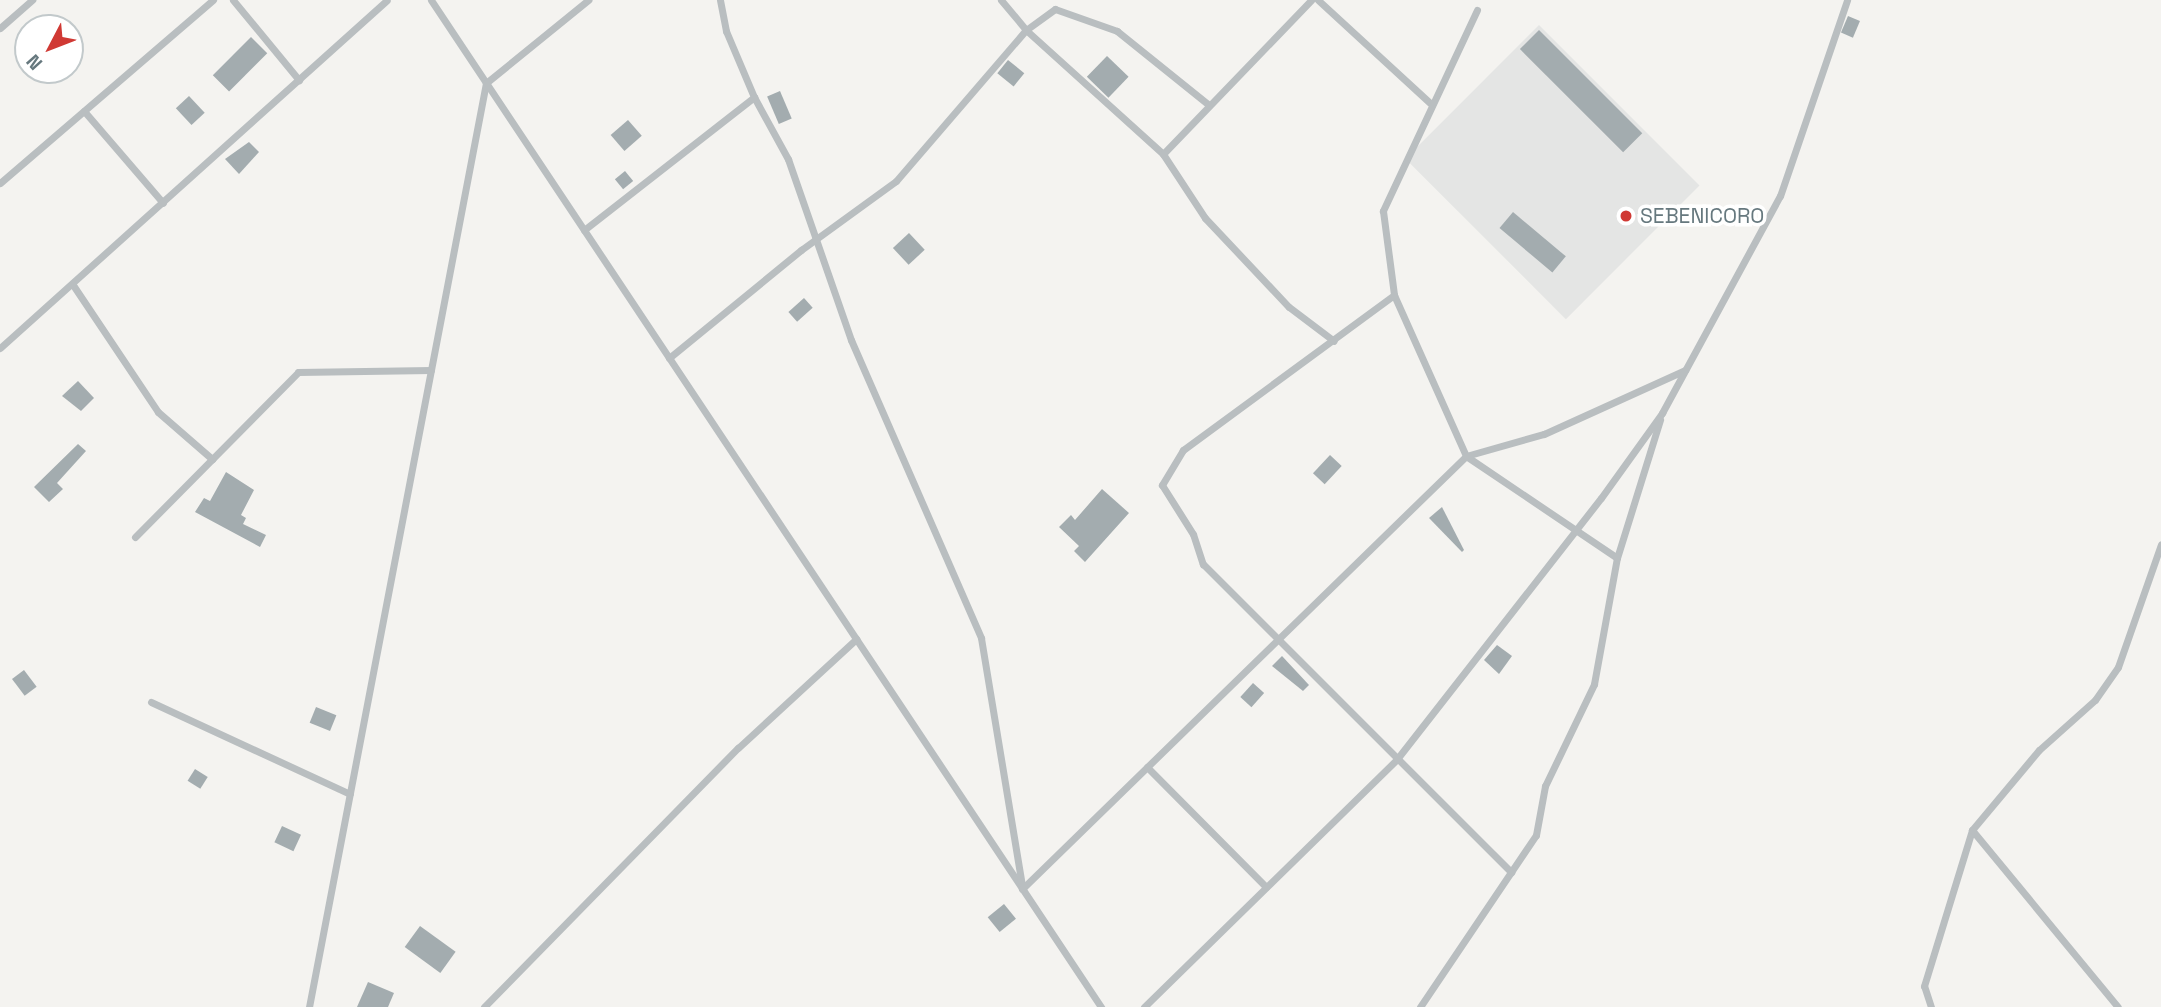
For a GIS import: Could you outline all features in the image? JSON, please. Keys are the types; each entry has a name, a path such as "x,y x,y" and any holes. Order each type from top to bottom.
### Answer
{"street":[{"path":"0,28 32,0"},
{"path":"0,183 213,0"},
{"path":"233,0 299,80"},
{"path":"0,348 74,285 387,0"},
{"path":"431,0 1101,1007"},
{"path":"309,1007 486,83 588,0"},
{"path":"720,0 726,31 754,97 788,159 819,238 851,340 981,638 1022,889"},
{"path":"1001,0 1026,30 1163,154 1205,218 1289,307 1334,341"},
{"path":"1163,154 1311,0"},
{"path":"1318,0 1430,103"},
{"path":"1144,1007 1397,758 1576,530 1662,413 1780,196 1847,0"},
{"path":"669,358 819,238 872,201 919,159 1026,30 1055,9 1117,31 1209,106"},
{"path":"1477,10 1430,103 1382,211 1394,295 1466,456 1617,558"},
{"path":"584,230 754,97"},
{"path":"84,111 163,203"},
{"path":"74,285 158,412 212,459"},
{"path":"1394,295 1183,450 1162,485 1193,534 1203,564 1511,872"},
{"path":"1022,889 1466,456 1544,434 1686,369"},
{"path":"135,537 298,372 431,370"},
{"path":"1420,1007 1536,835 1545,786 1594,684 1617,558 1662,413"},
{"path":"1931,1007 1924,986 1972,830 2039,750 2095,700 2118,667 2161,544"},
{"path":"484,1007 738,748 856,639"},
{"path":"151,702 350,794"},
{"path":"1147,767 1266,887"},
{"path":"1972,830 2118,1007"}],"shaded area":[{"path":"1539,25 1700,186 1566,319 1405,159"}],"building":[{"path":"1848,16 1860,21 1853,38 1841,33"},
{"path":"1539,30 1642,133 1623,152 1520,49"},
{"path":"251,37 267,53 229,91 213,75"},
{"path":"1107,56 1129,77 1108,98 1087,77"},
{"path":"1008,60 1024,73 1014,86 997,73"},
{"path":"780,91 792,119 779,124 767,96"},
{"path":"189,96 205,113 192,125 176,108"},
{"path":"628,120 642,136 624,151 611,135"},
{"path":"249,142 259,152 239,174 225,159"},
{"path":"625,171 633,181 623,189 615,179"},
{"path":"1513,212 1566,256 1552,272 1500,228"},
{"path":"909,233 925,250 909,265 893,248"},
{"path":"804,298 813,308 797,322 788,312"},
{"path":"78,381 94,398 81,411 62,396"},
{"path":"78,444 86,451 57,483 63,489 49,502 34,487"},
{"path":"1330,455 1342,466 1325,484 1313,473"},
{"path":"226,472 254,490 241,515 246,518 243,524 266,535 260,547 195,512 204,498 210,501"},
{"path":"1102,489 1129,513 1085,562 1074,551 1079,546 1059,527 1071,515 1075,520"},
{"path":"1442,507 1464,550 1462,552 1429,518"},
{"path":"1497,645 1512,656 1499,674 1484,660"},
{"path":"1282,656 1309,685 1303,691 1272,666"},
{"path":"24,670 37,687 25,696 12,679"},
{"path":"1253,683 1264,693 1251,707 1240,697"},
{"path":"316,707 336,715 330,731 310,723"},
{"path":"195,769 208,777 200,789 188,781"},
{"path":"282,826 301,835 293,851 274,842"},
{"path":"1004,904 1016,919 1000,932 988,917"},
{"path":"420,926 456,952 440,973 405,947"},
{"path":"368,982 394,993 388,1007 357,1007"}],"place":[{"name":"SEBENICORO","path":"1626,216"}]}
